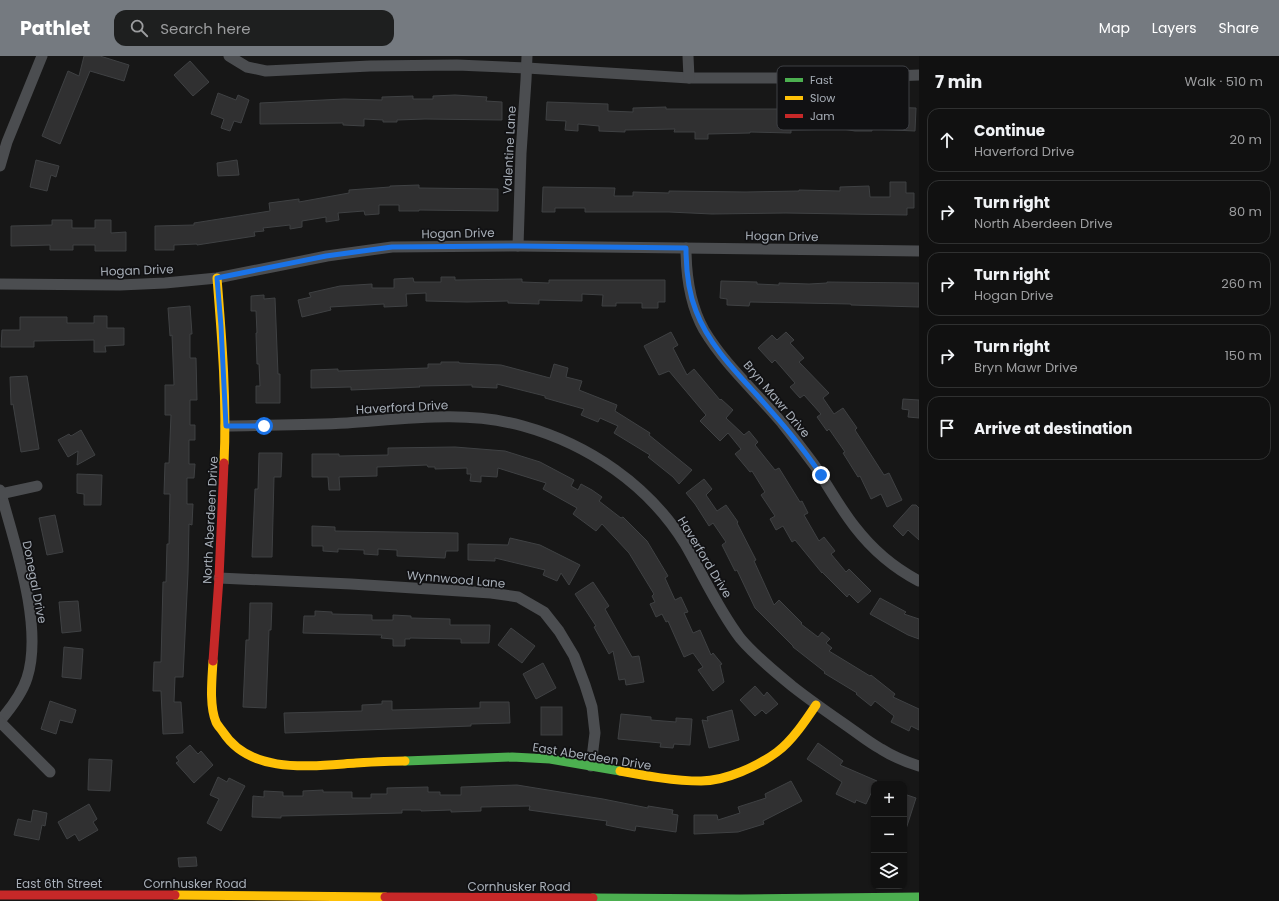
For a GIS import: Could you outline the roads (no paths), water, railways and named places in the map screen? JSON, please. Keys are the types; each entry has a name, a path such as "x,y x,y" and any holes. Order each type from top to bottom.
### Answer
{"street":[{"path":"0,166 7,142 42,56"},
{"name":"Valentine Lane","path":"518,246 521,153 527,56"},
{"path":"688,56 688,78"},
{"path":"231,57 247,67 266,71 370,61 527,68 688,78 777,78"},
{"path":"909,75 919,75"},
{"name":"Hogan Drive","path":"0,284 165,283 217,278 326,256 392,247 518,246 919,251"},
{"name":"Bryn Mawr Drive","path":"686,248 688,280 693,302 704,329 723,356 797,442 815,466 855,527 890,563 919,581"},
{"name":"North Aberdeen Drive","path":"217,278 226,426 212,700 216,722 228,740 243,753"},
{"name":"Haverford Drive","path":"226,426 289,425 444,417 472,417 521,425 544,432 571,444 591,454 611,467 643,493 658,509 683,541 716,601 740,637 752,651 776,673 816,705 882,750 919,766"},
{"path":"1,492 37,486"},
{"name":"Donegal Drive","path":"0,722 16,701 27,679 32,660 33,636 27,594 1,492"},
{"name":"Wynnwood Lane","path":"219,578 452,590 518,597 544,612 560,631 574,656 592,707 595,733 591,766"},
{"name":"East Aberdeen Drive","path":"243,753 260,760 281,765 311,766 366,762 512,757 550,759 671,780 703,781 726,777 756,764 778,751 801,727 816,705"},
{"path":"0,722 50,772"},
{"name":"East 6th Street","path":"0,895 118,895"},
{"name":"Cornhusker Road","path":"118,895 740,900 919,897"}]}
